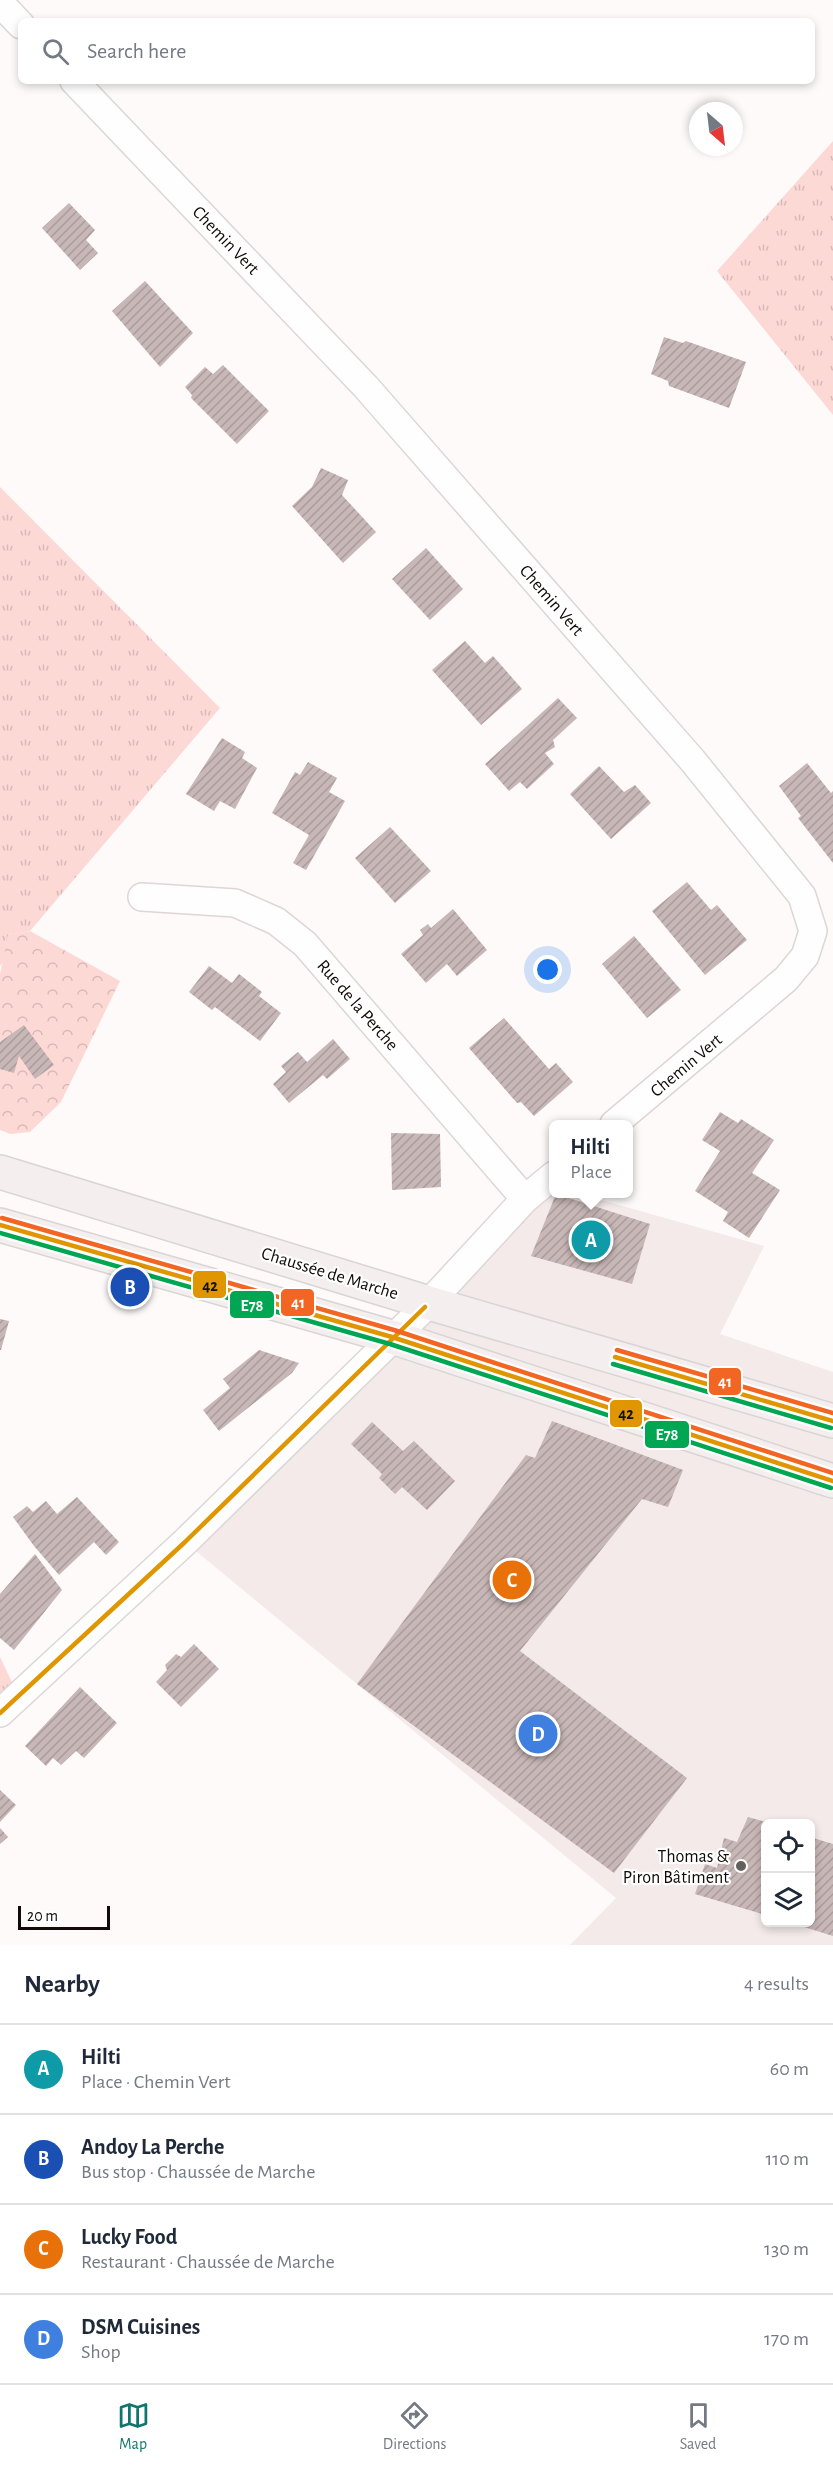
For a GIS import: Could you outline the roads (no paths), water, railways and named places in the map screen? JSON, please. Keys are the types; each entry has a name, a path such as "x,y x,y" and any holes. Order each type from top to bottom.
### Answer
{"main road":[{"name":"Chaussée de Marche","path":"0,1172 429,1303 833,1421"},
{"path":"0,1225 392,1337 833,1481"}],"street":[{"path":"0,3 18,22"},
{"name":"Chemin Vert","path":"78,84 366,387 693,761 802,896 813,931 805,956 786,979 620,1120"},
{"name":"Rue de la Perche","path":"142,897 235,903 276,921 290,932 305,944 525,1199"},
{"path":"0,1713 185,1542 429,1303 525,1199 549,1179"}],"place":[{"name":"Hilti","path":"591,1240"},
{"name":"Andoy La Perche","path":"130,1287"},
{"name":"Lucky Food","path":"512,1580"},
{"name":"DSM Cuisines","path":"538,1734"},
{"name":"Thomas & Piron Bâtiment","path":"741,1866"}]}
